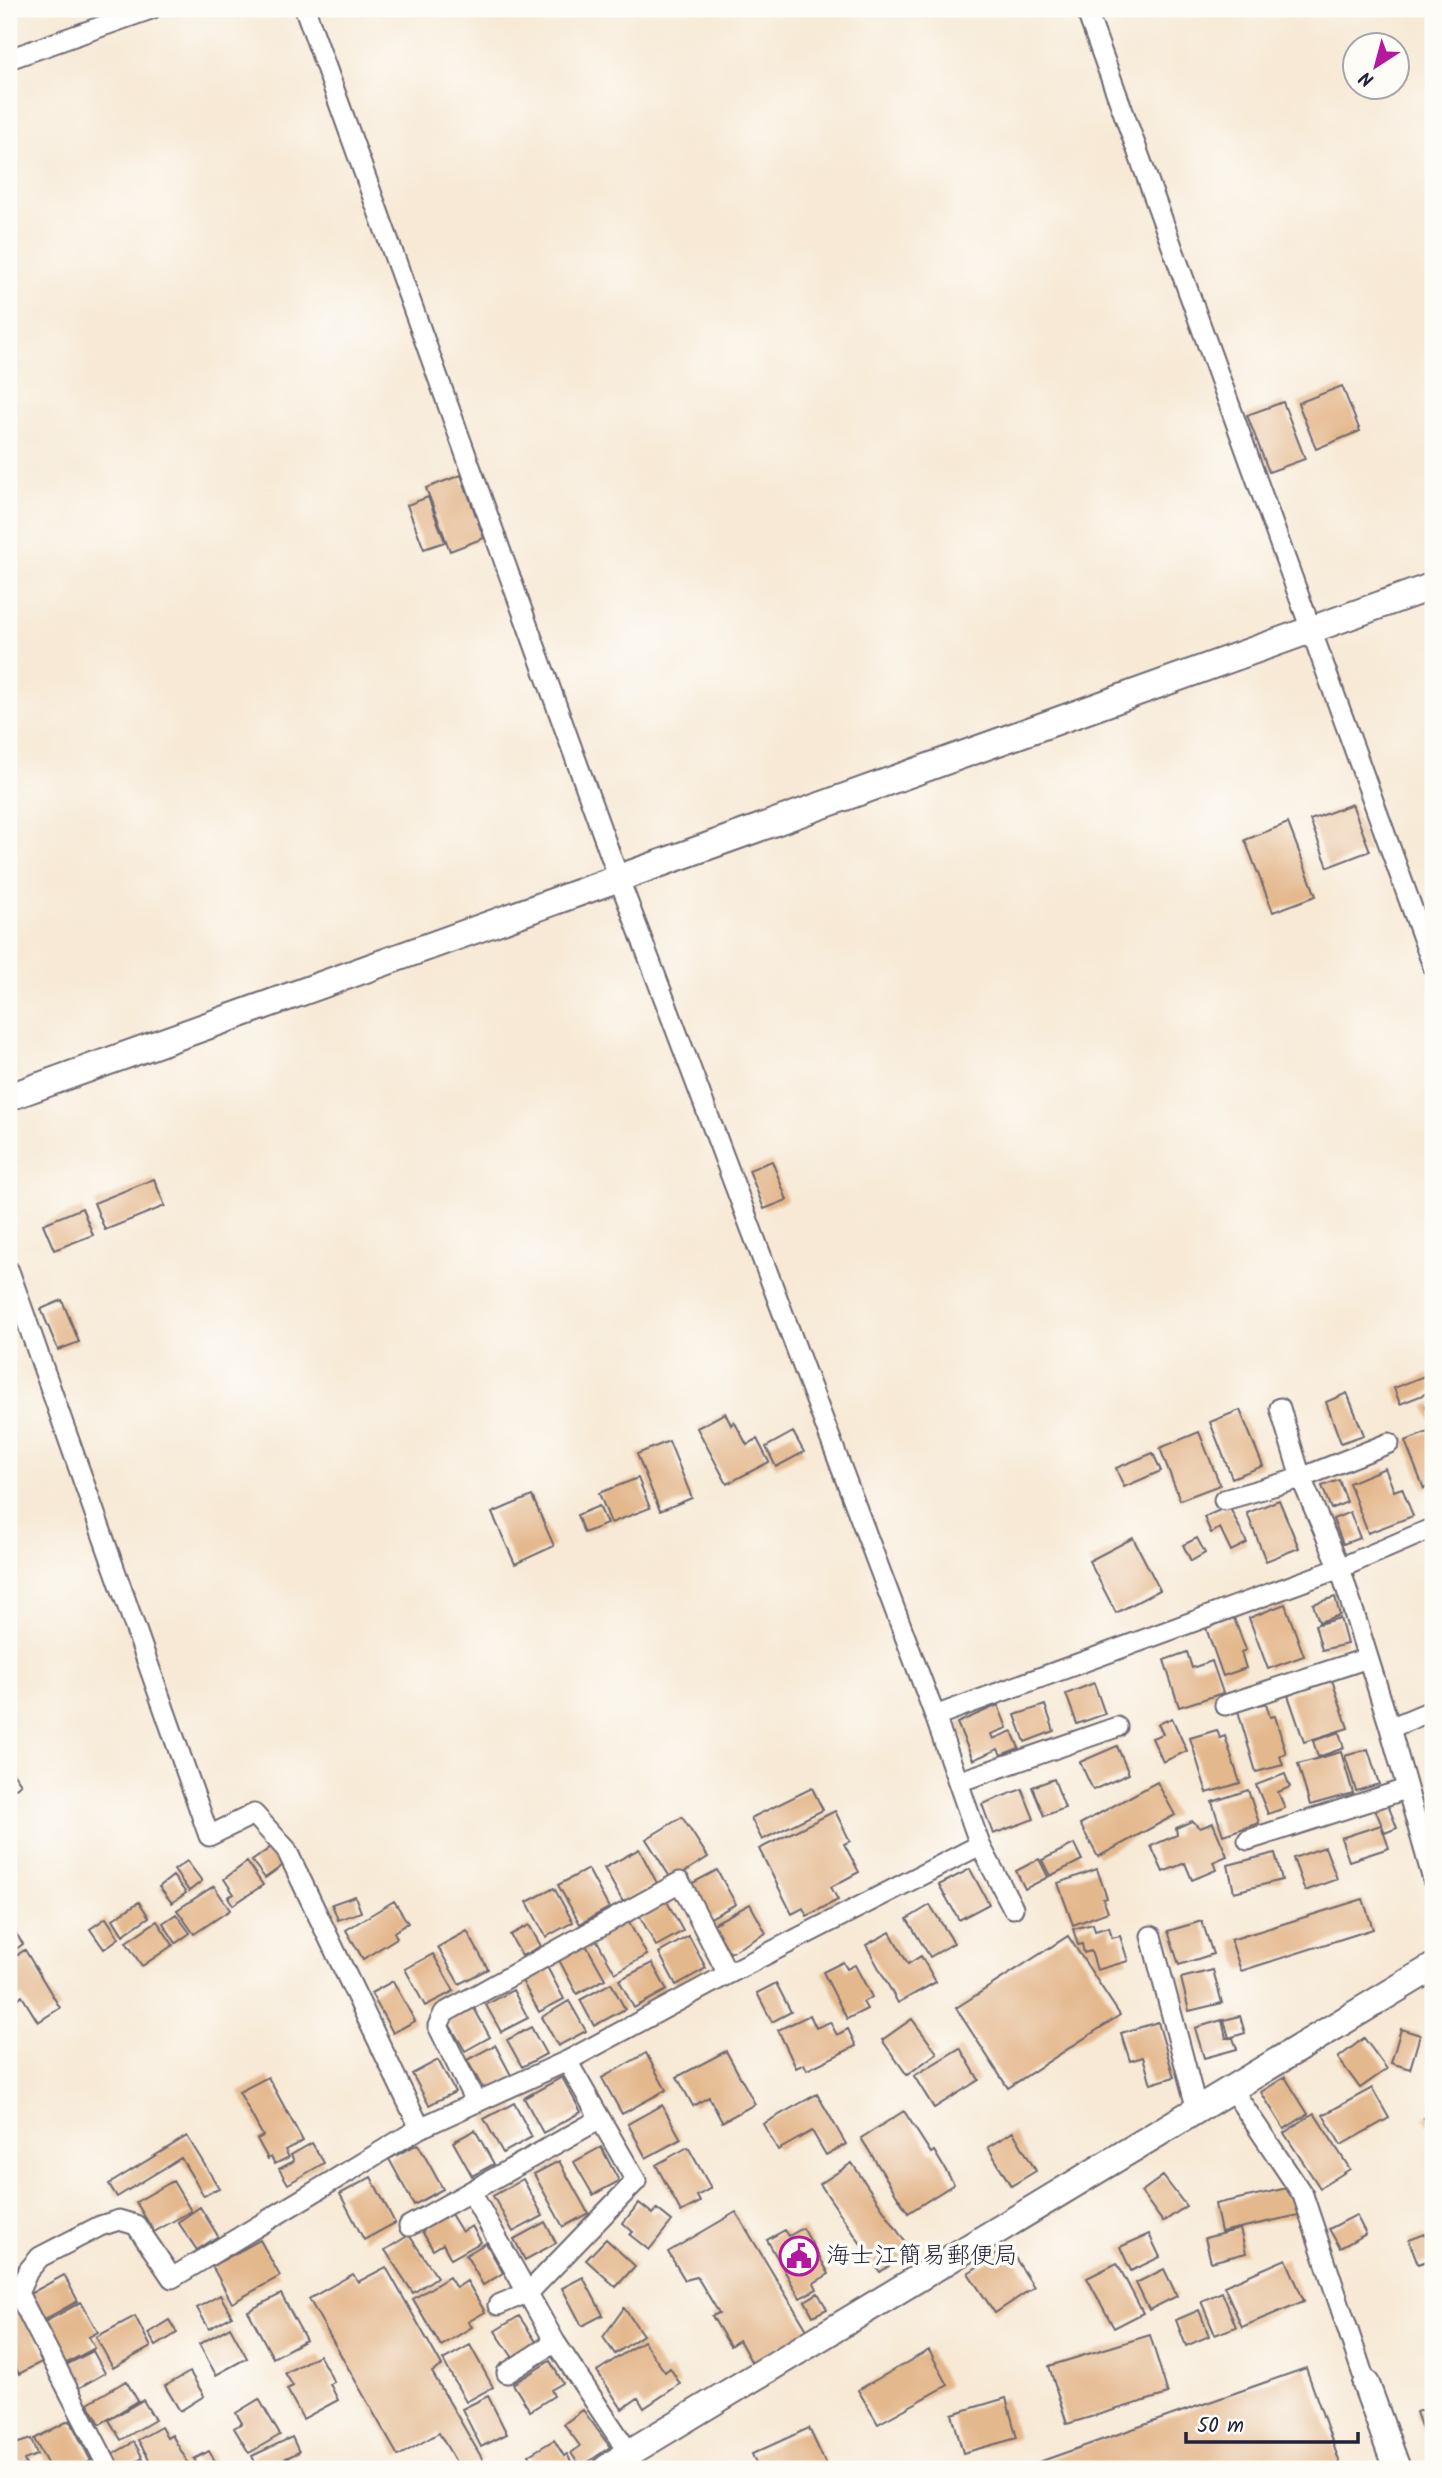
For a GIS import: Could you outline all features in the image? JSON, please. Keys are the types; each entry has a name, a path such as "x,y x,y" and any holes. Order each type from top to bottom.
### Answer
{"street":[{"path":"9,59 151,9"},
{"path":"305,9 619,879 935,1716 980,1845 1013,1908"},
{"path":"1093,9 1087,12 1433,965"},
{"path":"9,1097 1433,586"},
{"path":"9,1271 209,1836 254,1814 286,1849 420,2128"},
{"path":"1280,1408 1301,1478 1340,1569 1390,1727 1433,1880"},
{"path":"1224,1500 1301,1478 1390,1443"},
{"path":"935,1716 1340,1569 1433,1528"},
{"path":"1225,1704 1368,1658"},
{"path":"1390,1727 1433,1710"},
{"path":"958,1782 1117,1727"},
{"path":"1248,1840 1406,1789"},
{"path":"110,2469 18,2292 28,2271 40,2257 100,2226 119,2220 136,2225 172,2278 420,2128 567,2061 728,1974 980,1845"},
{"path":"476,2103 438,2026 444,2013 680,1882 728,1974"},
{"path":"1151,1936 1197,2110"},
{"path":"471,2192 529,2292 618,2464 1433,1967"},
{"path":"498,2305 529,2292 636,2181 567,2061"},
{"path":"1232,2089 1303,2195 1396,2469"},
{"path":"409,2226 600,2119"},
{"path":"507,2373 555,2342"}],"building":[{"path":"1342,386 1360,431 1316,449 1298,403"},
{"path":"1283,402 1305,459 1269,472 1247,415"},
{"path":"461,475 484,538 450,551 426,488"},
{"path":"428,497 445,542 424,549 407,505"},
{"path":"1352,804 1370,851 1328,867 1310,820"},
{"path":"1288,823 1316,896 1273,912 1245,840"},
{"path":"772,1161 787,1200 764,1209 749,1170"},
{"path":"154,1179 165,1206 105,1230 94,1203"},
{"path":"82,1208 93,1235 54,1250 43,1224"},
{"path":"62,1300 79,1342 58,1350 41,1309"},
{"path":"1429,1374 1433,1391 1400,1404 1394,1388"},
{"path":"1347,1393 1364,1435 1341,1443 1326,1402"},
{"path":"1433,1403 1433,1425 1425,1406"},
{"path":"1240,1410 1263,1466 1232,1478 1210,1422"},
{"path":"725,1413 731,1425 734,1421 747,1445 757,1439 769,1462 727,1484 697,1428"},
{"path":"1433,1430 1433,1485 1424,1489 1405,1441"},
{"path":"793,1432 804,1452 776,1467 766,1447"},
{"path":"1199,1432 1220,1485 1180,1500 1160,1448"},
{"path":"669,1441 692,1498 660,1511 637,1454"},
{"path":"1153,1453 1161,1471 1124,1487 1116,1468"},
{"path":"1385,1468 1394,1491 1402,1488 1413,1516 1368,1533 1349,1483"},
{"path":"638,1478 650,1508 611,1523 599,1493"},
{"path":"1339,1480 1347,1502 1331,1509 1322,1486"},
{"path":"532,1496 554,1546 515,1564 492,1513"},
{"path":"1279,1500 1299,1548 1266,1561 1247,1513"},
{"path":"599,1506 607,1524 584,1533 577,1515"},
{"path":"1229,1506 1247,1543 1231,1551 1220,1528 1211,1533 1204,1517"},
{"path":"1350,1512 1360,1538 1343,1544 1333,1519"},
{"path":"1133,1538 1160,1590 1116,1613 1089,1561"},
{"path":"1197,1538 1205,1553 1191,1561 1183,1545"},
{"path":"1335,1597 1340,1615 1319,1622 1313,1604"},
{"path":"1285,1604 1304,1656 1268,1669 1249,1618"},
{"path":"1234,1618 1246,1650 1241,1652 1246,1668 1223,1676 1206,1628"},
{"path":"1340,1618 1347,1644 1322,1650 1315,1625"},
{"path":"1187,1652 1192,1668 1212,1661 1223,1693 1179,1707 1164,1660"},
{"path":"1332,1680 1348,1728 1304,1742 1288,1695"},
{"path":"1094,1683 1105,1714 1077,1724 1066,1694"},
{"path":"1266,1703 1270,1717 1275,1716 1286,1754 1280,1756 1283,1765 1256,1772 1238,1711"},
{"path":"998,1705 1007,1728 991,1734 993,1739 1012,1731 1019,1748 1001,1755 998,1749 973,1760 957,1723"},
{"path":"1045,1705 1054,1731 1025,1742 1015,1715"},
{"path":"1172,1718 1187,1751 1163,1762 1152,1738 1163,1734 1158,1724"},
{"path":"1217,1730 1220,1738 1225,1736 1240,1783 1207,1793 1190,1738"},
{"path":"1339,1732 1344,1748 1318,1757 1313,1741"},
{"path":"1117,1746 1129,1774 1093,1790 1080,1762"},
{"path":"1368,1749 1379,1784 1356,1791 1345,1756"},
{"path":"1341,1752 1353,1793 1310,1805 1298,1764"},
{"path":"9,1767 21,1784 9,1793"},
{"path":"1285,1774 1290,1787 1278,1792 1285,1808 1268,1814 1256,1785"},
{"path":"1054,1779 1065,1808 1044,1816 1032,1787"},
{"path":"1157,1782 1175,1815 1098,1857 1080,1824"},
{"path":"812,1788 823,1810 762,1840 751,1818"},
{"path":"1022,1789 1034,1819 993,1834 982,1804"},
{"path":"1248,1790 1259,1823 1223,1835 1212,1802"},
{"path":"1388,1805 1397,1828 1385,1833 1375,1809"},
{"path":"835,1811 850,1841 844,1844 859,1872 831,1887 838,1900 807,1916 803,1908 792,1914 759,1849"},
{"path":"682,1817 708,1857 672,1880 646,1839"},
{"path":"1192,1821 1200,1828 1213,1823 1227,1856 1213,1862 1216,1870 1192,1880 1185,1863 1163,1872 1151,1846 1177,1835 1176,1828"},
{"path":"1381,1825 1389,1848 1349,1861 1341,1838"},
{"path":"1074,1844 1082,1860 1050,1876 1042,1860"},
{"path":"274,1845 286,1863 265,1878 252,1861"},
{"path":"1325,1847 1337,1879 1305,1891 1293,1858"},
{"path":"639,1849 657,1883 623,1902 604,1868"},
{"path":"1275,1853 1282,1880 1234,1892 1228,1865"},
{"path":"1039,1859 1048,1877 1025,1889 1016,1871"},
{"path":"187,1861 202,1881 189,1891 174,1870"},
{"path":"247,1862 263,1885 233,1905 228,1897 234,1894 224,1879"},
{"path":"588,1869 609,1908 580,1924 558,1885"},
{"path":"970,1869 989,1904 959,1920 939,1885"},
{"path":"1097,1869 1107,1898 1103,1899 1108,1912 1073,1925 1058,1883"},
{"path":"717,1870 736,1904 707,1920 687,1886"},
{"path":"173,1876 186,1893 172,1903 159,1887"},
{"path":"214,1886 230,1910 194,1934 177,1910"},
{"path":"554,1888 573,1922 546,1937 527,1902"},
{"path":"355,1896 361,1912 338,1920 332,1904"},
{"path":"665,1898 683,1931 656,1946 638,1913"},
{"path":"1363,1899 1373,1929 1241,1971 1231,1940"},
{"path":"394,1901 408,1923 394,1932 397,1938 363,1959 346,1930"},
{"path":"139,1902 149,1917 123,1935 113,1919"},
{"path":"750,1904 766,1933 730,1953 713,1924"},
{"path":"930,1905 954,1943 930,1957 907,1919"},
{"path":"176,1914 190,1933 176,1943 163,1923"},
{"path":"106,1918 119,1938 104,1949 90,1929"},
{"path":"627,1919 647,1955 615,1973 595,1937"},
{"path":"157,1921 173,1945 142,1966 126,1942"},
{"path":"1202,1921 1213,1954 1179,1965 1168,1931"},
{"path":"1093,1924 1095,1931 1109,1927 1112,1938 1120,1936 1128,1961 1097,1970 1091,1951 1084,1953 1082,1944 1078,1945 1073,1929"},
{"path":"529,1925 541,1946 522,1956 510,1935"},
{"path":"13,1929 23,1944 9,1954 9,1932"},
{"path":"467,1931 488,1969 459,1984 438,1947"},
{"path":"890,1932 908,1964 921,1956 936,1982 898,2003 866,1945"},
{"path":"689,1936 706,1968 676,1985 659,1953"},
{"path":"1068,1936 1120,2015 1008,2088 956,2008"},
{"path":"586,1945 605,1979 577,1994 559,1960"},
{"path":"25,1950 60,2008 38,2022 22,1996 17,1999 9,1985 9,1960"},
{"path":"433,1954 454,1991 425,2006 405,1969"},
{"path":"843,1962 847,1969 855,1965 872,1997 863,2002 867,2009 847,2019 823,1972"},
{"path":"652,1963 667,1990 634,2008 619,1980"},
{"path":"546,1965 564,1999 539,2012 521,1979"},
{"path":"1213,1970 1222,2003 1189,2011 1181,1978"},
{"path":"393,1981 415,2021 393,2033 371,1993"},
{"path":"611,1983 625,2009 594,2026 580,2000"},
{"path":"776,1983 791,2012 772,2022 757,1993"},
{"path":"513,1990 528,2018 501,2032 486,2005"},
{"path":"569,2001 586,2031 558,2046 542,2017"},
{"path":"474,2008 490,2037 465,2051 448,2022"},
{"path":"810,2015 816,2028 830,2022 837,2035 848,2029 856,2046 807,2070 804,2064 796,2068 778,2030"},
{"path":"1240,2016 1245,2033 1229,2038 1224,2020"},
{"path":"912,2019 937,2053 907,2075 882,2040"},
{"path":"1222,2020 1226,2038 1233,2038 1237,2049 1204,2058 1195,2028"},
{"path":"1158,2022 1174,2077 1151,2084 1143,2057 1130,2061 1121,2033"},
{"path":"531,2027 546,2054 522,2067 507,2040"},
{"path":"1401,2029 1420,2035 1410,2069 1391,2063"},
{"path":"1364,2038 1387,2069 1360,2088 1338,2058"},
{"path":"495,2045 512,2077 485,2092 467,2060"},
{"path":"960,2048 979,2080 934,2108 914,2076"},
{"path":"726,2051 755,2104 722,2122 709,2097 693,2106 677,2077"},
{"path":"646,2053 666,2090 622,2114 602,2078"},
{"path":"438,2060 455,2092 429,2105 412,2074"},
{"path":"268,2077 303,2141 285,2150 289,2157 275,2164 271,2157 268,2159 257,2139 263,2136 239,2092"},
{"path":"562,2077 581,2112 543,2133 524,2098"},
{"path":"1285,2077 1308,2114 1284,2129 1261,2092"},
{"path":"1372,2088 1389,2118 1341,2145 1323,2115"},
{"path":"817,2094 846,2144 826,2155 812,2131 778,2150 763,2124"},
{"path":"514,2103 532,2137 503,2153 484,2119"},
{"path":"662,2105 681,2139 646,2158 628,2124"},
{"path":"904,2111 931,2153 934,2151 954,2184 908,2213 861,2138"},
{"path":"1433,2112 1433,2133 1424,2118"},
{"path":"1314,2113 1350,2169 1320,2188 1284,2133"},
{"path":"475,2130 494,2164 472,2176 453,2142"},
{"path":"1013,2132 1036,2171 1011,2186 988,2147"},
{"path":"187,2136 219,2188 204,2196 181,2158 117,2197 109,2184"},
{"path":"312,2143 324,2163 288,2184 279,2169 294,2161 291,2155"},
{"path":"418,2144 443,2189 414,2205 389,2159"},
{"path":"601,2147 619,2181 593,2195 574,2162"},
{"path":"688,2147 711,2188 697,2196 700,2202 681,2212 656,2165"},
{"path":"559,2161 588,2213 563,2227 534,2174"},
{"path":"852,2163 911,2251 880,2272 820,2184"},
{"path":"1163,2176 1186,2206 1163,2222 1141,2192"},
{"path":"371,2177 395,2223 364,2240 340,2194"},
{"path":"523,2179 543,2216 513,2232 493,2196"},
{"path":"173,2181 191,2211 154,2232 136,2202"},
{"path":"1292,2187 1299,2215 1221,2232 1215,2204"},
{"path":"639,2203 653,2214 657,2209 672,2221 649,2250 630,2235 633,2232 623,2223"},
{"path":"200,2207 218,2236 197,2250 178,2222"},
{"path":"736,2212 807,2330 752,2363 739,2340 730,2346 712,2316 719,2313 697,2277 685,2280 668,2252"},
{"path":"451,2214 462,2232 472,2226 481,2242 451,2259 443,2244 433,2250 422,2231"},
{"path":"1356,2215 1366,2234 1340,2248 1329,2229"},
{"path":"545,2222 556,2243 525,2260 514,2239"},
{"path":"803,2228 829,2274 814,2283 817,2289 800,2298 767,2240 785,2230 789,2236"},
{"path":"1240,2229 1246,2253 1211,2262 1205,2238"},
{"path":"1149,2234 1160,2257 1131,2271 1120,2247"},
{"path":"1425,2234 1433,2259 1418,2264 1409,2240"},
{"path":"409,2235 437,2277 413,2293 385,2250"},
{"path":"606,2239 635,2266 616,2287 586,2260"},
{"path":"260,2240 280,2276 232,2303 212,2266"},
{"path":"486,2243 503,2273 483,2285 466,2255"},
{"path":"1008,2247 1034,2287 995,2313 968,2273"},
{"path":"1286,2259 1304,2301 1242,2327 1224,2286"},
{"path":"1117,2263 1143,2313 1114,2328 1087,2278"},
{"path":"386,2267 442,2366 432,2372 483,2460 467,2469 460,2469 439,2433 398,2456 309,2299 353,2274 358,2282"},
{"path":"1164,2269 1177,2296 1149,2310 1136,2283"},
{"path":"64,2275 78,2301 40,2322 26,2296"},
{"path":"449,2277 456,2288 467,2281 485,2312 468,2322 472,2327 441,2346 413,2299"},
{"path":"583,2277 603,2315 582,2326 562,2288"},
{"path":"9,2287 47,2359 19,2374 9,2355"},
{"path":"1222,2292 1236,2327 1215,2335 1201,2301"},
{"path":"818,2293 827,2309 813,2316 805,2301"},
{"path":"281,2294 306,2340 273,2358 248,2311"},
{"path":"220,2295 232,2316 209,2329 197,2308"},
{"path":"81,2302 98,2332 89,2337 95,2348 63,2365 41,2324"},
{"path":"624,2308 643,2335 615,2354 603,2337"},
{"path":"1199,2310 1209,2336 1186,2346 1176,2320"},
{"path":"135,2316 151,2347 113,2368 96,2337"},
{"path":"519,2316 537,2343 513,2358 495,2331"},
{"path":"169,2320 177,2333 156,2346 148,2333"},
{"path":"230,2327 247,2358 216,2375 199,2344"},
{"path":"1150,2335 1168,2394 1067,2424 1049,2366"},
{"path":"643,2341 665,2372 670,2368 680,2384 644,2408 638,2398 622,2409 597,2371"},
{"path":"470,2345 493,2387 466,2402 443,2360"},
{"path":"929,2350 948,2385 878,2424 858,2390"},
{"path":"93,2351 105,2373 77,2389 64,2366"},
{"path":"319,2355 334,2382 330,2384 338,2400 303,2419 287,2389 293,2386 285,2373"},
{"path":"550,2361 563,2383 551,2390 554,2396 530,2411 513,2384"},
{"path":"1306,2368 1342,2469 1019,2469"},
{"path":"190,2372 204,2396 180,2411 165,2386"},
{"path":"126,2381 138,2401 100,2424 88,2403"},
{"path":"488,2396 507,2434 481,2447 462,2409"},
{"path":"1006,2398 1017,2438 963,2453 952,2414"},
{"path":"259,2399 280,2435 249,2453 234,2428 242,2423 236,2413"},
{"path":"143,2400 155,2420 121,2440 109,2420"},
{"path":"1433,2406 1433,2460 1416,2412"},
{"path":"583,2410 610,2447 581,2467 571,2453 580,2446 564,2424"},
{"path":"70,2420 91,2461 75,2469 50,2469 34,2439"},
{"path":"161,2427 167,2438 172,2435 191,2468 155,2469 138,2440"},
{"path":"809,2428 828,2469 758,2469 752,2454"},
{"path":"292,2437 299,2452 258,2469 252,2456"},
{"path":"31,2439 37,2455 24,2460 26,2465 11,2469 9,2446"},
{"path":"554,2440 564,2456 567,2454 575,2469 537,2469 529,2455"},
{"path":"134,2442 143,2458 121,2469 113,2454"},
{"path":"209,2451 219,2469 200,2469 194,2459"},
{"path":"289,2459 294,2469 268,2469"},
{"path":"138,2463 141,2469 126,2469"}],"place":[{"name":"海士江簡易郵便局","path":"799,2256"}]}
